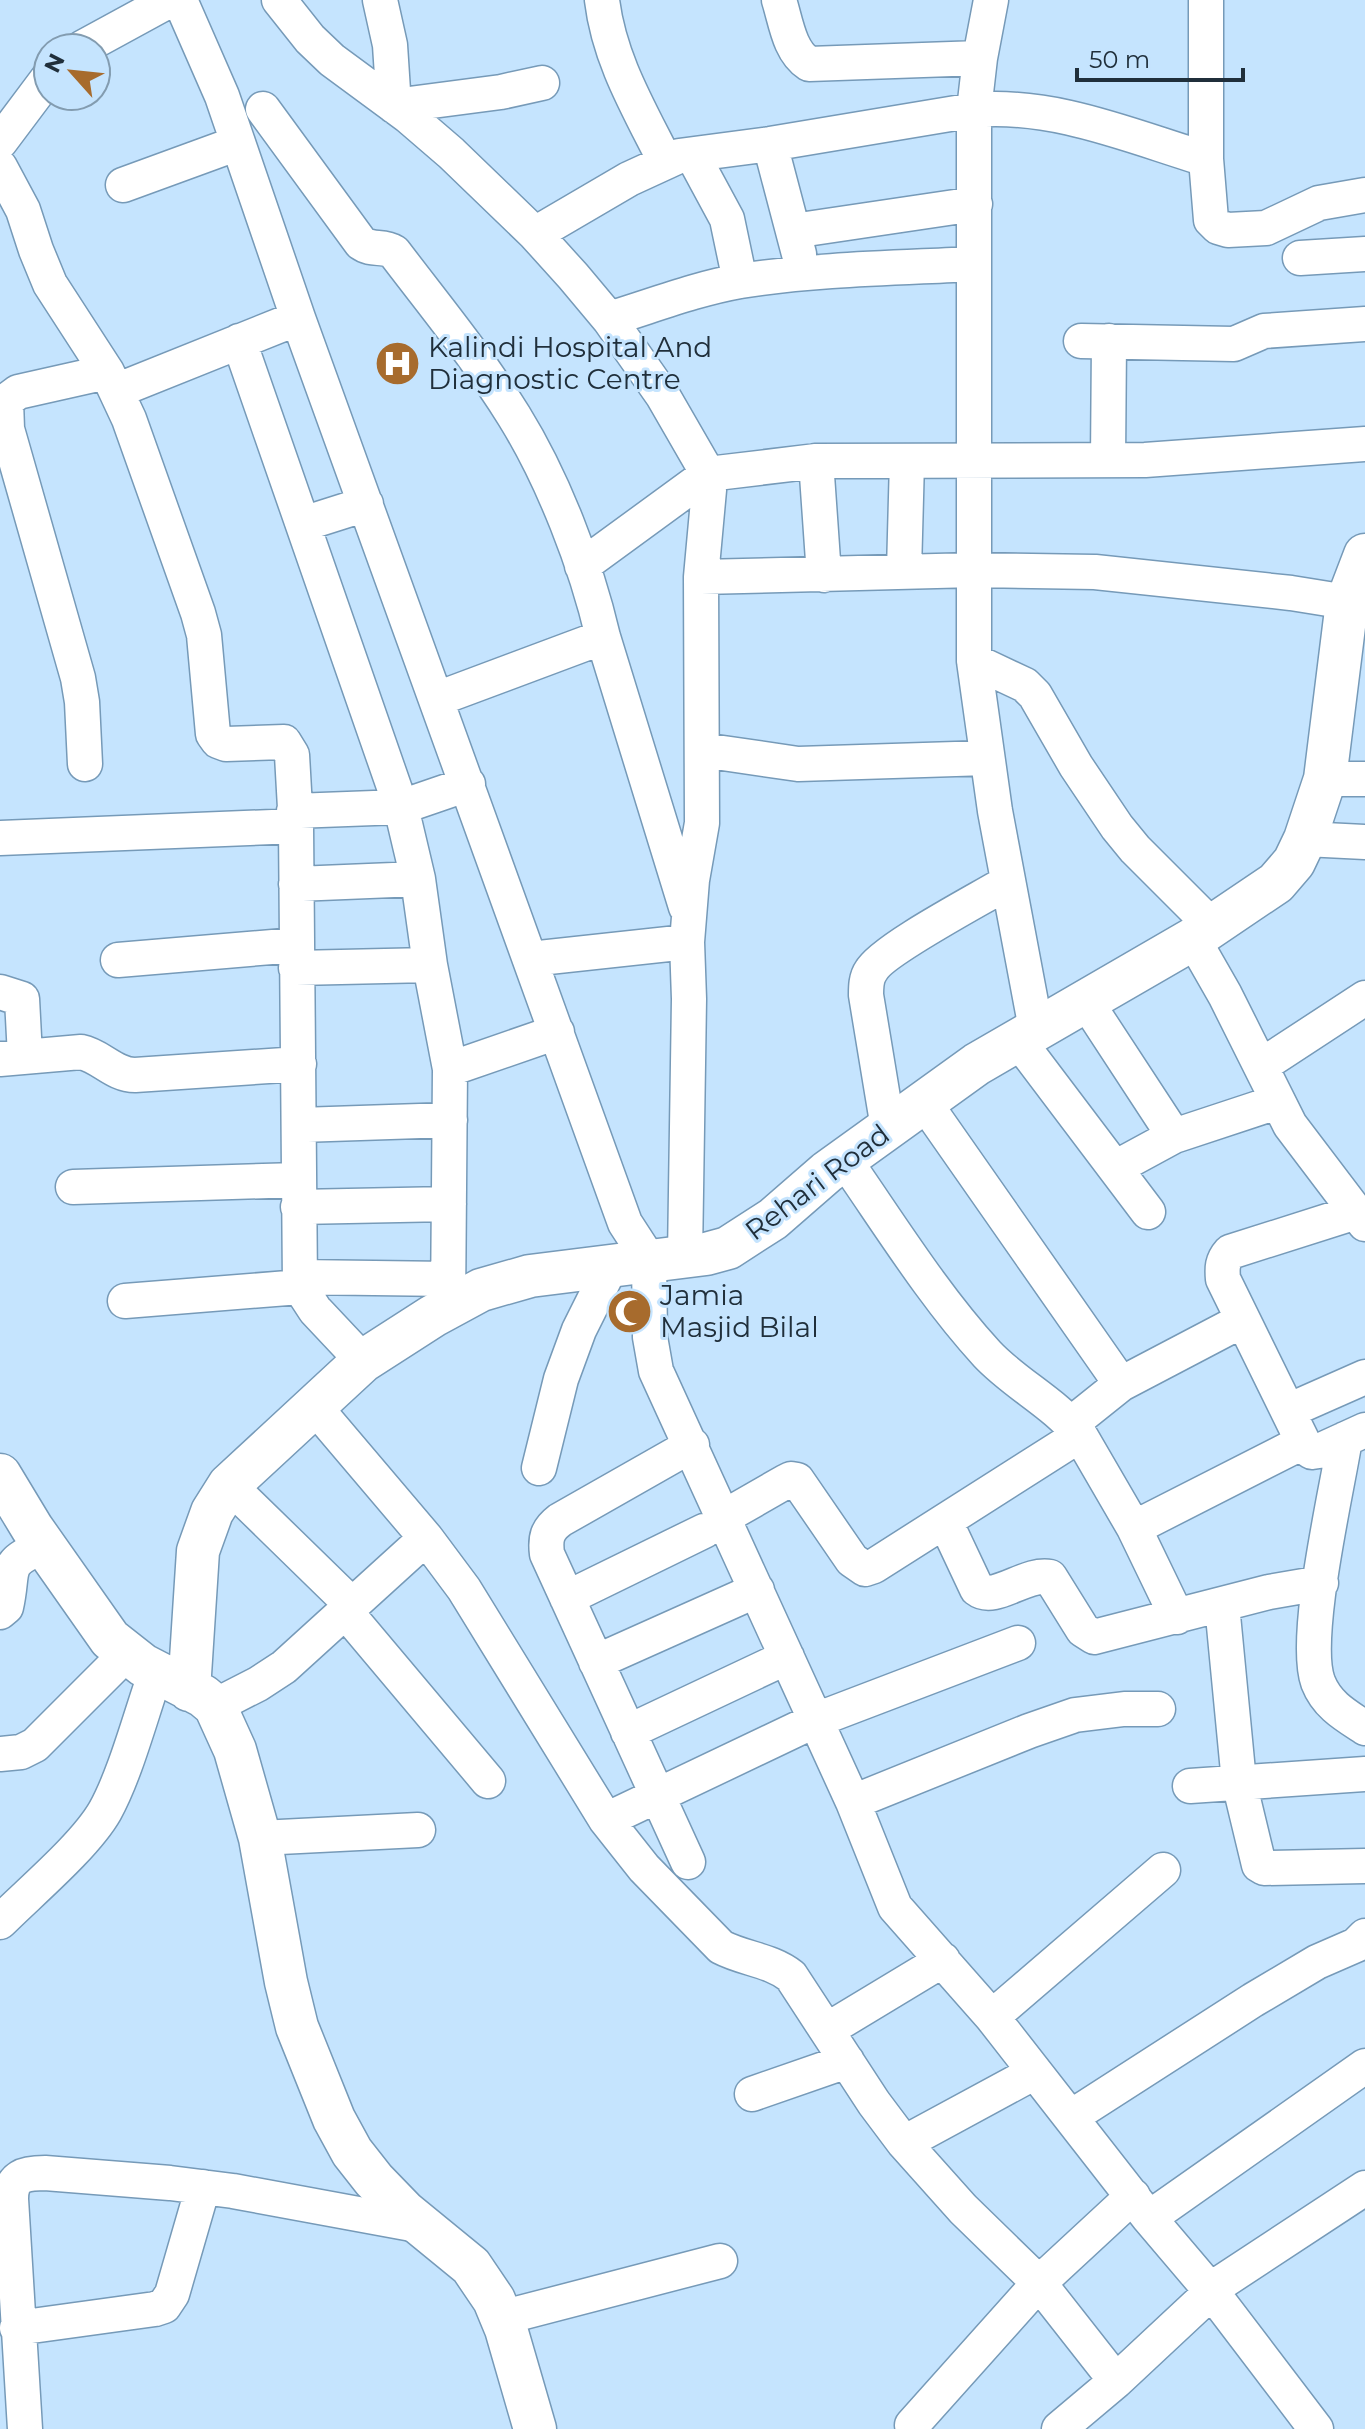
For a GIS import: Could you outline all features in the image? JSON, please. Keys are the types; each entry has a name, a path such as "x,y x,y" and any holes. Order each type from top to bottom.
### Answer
{"main road":[{"name":"Rehari Road","path":"172,1680 198,1551 212,1512 229,1485 363,1361 448,1293 481,1290 530,1276 728,1248 773,1219 844,1159 977,1064 1203,932 1276,883 1294,862 1305,839 1345,779 1347,602 1365,555"},
{"path":"0,1475 44,1546 110,1639 172,1680 235,1750 260,1838 286,1982 309,2063 352,2152 374,2180 471,2266 494,2300 535,2429"}],"street":[{"path":"111,32 170,0"},
{"path":"180,0 207,58 238,143 298,318 625,1223 649,1261"},
{"path":"279,0 310,39 332,60 451,153 535,234 609,319 663,396 708,474 701,577 702,823 687,928 689,999 649,1261 651,1355 692,1445 714,1524 757,1590 853,1802 890,1896 1071,2117 1222,2282 1316,2429"},
{"path":"380,0 390,45 394,106"},
{"path":"602,0 613,54 679,158 727,219 740,281"},
{"path":"779,0 793,46 800,58 809,64 980,58"},
{"path":"991,0 974,110 974,661 1008,882 1027,1034 1115,1168 1148,1212"},
{"path":"1206,0 1206,159 1211,220 1218,227 1228,230 1266,228 1319,203 1365,195"},
{"path":"394,106 501,92 542,83"},
{"path":"0,142 32,99"},
{"path":"263,109 361,243 368,248 387,247 394,252 487,375 539,461 593,596 687,928"},
{"path":"535,234 629,179 679,158 974,110 1045,111 1206,159"},
{"path":"123,185 238,143"},
{"path":"770,144 804,274"},
{"path":"0,167 23,210 50,284 112,382 129,419 204,635 213,734 218,741 226,744 278,741 289,746 292,755 300,1125 299,1282 315,1310 363,1361"},
{"path":"793,231 975,204"},
{"path":"1300,258 1365,254"},
{"path":"609,319 740,281 974,264"},
{"path":"85,764 78,678 7,429 6,401 18,392 112,382 239,341 298,318"},
{"path":"1108,460 1095,341 1234,344 1264,331 1365,324"},
{"path":"125,1301 299,1282 448,1293 450,1069 430,965 418,879 401,807 239,341"},
{"path":"582,566 708,474 816,461 1108,460 1219,456 1365,444"},
{"path":"816,461 824,575"},
{"path":"904,571 907,461"},
{"path":"303,524 366,504"},
{"path":"701,577 975,570 1095,572 1347,602"},
{"path":"437,699 603,637"},
{"path":"974,661 1025,685 1035,695 1076,766 1117,827 1203,932 1290,1125 1356,1200 1230,1252 1224,1259 1223,1279 1303,1442 1312,1452 1355,1435"},
{"path":"702,750 810,765 987,758"},
{"path":"0,838 295,818 401,807 468,784"},
{"path":"1305,839 1365,842"},
{"path":"296,884 418,879"},
{"path":"888,1128 866,995 871,970 898,948 1008,882"},
{"path":"530,959 687,928"},
{"path":"118,960 296,956 430,965"},
{"path":"0,992 22,999 13,1058 81,1052 93,1054 119,1072 135,1075 299,1064"},
{"path":"1261,1066 1365,998"},
{"path":"1085,1000 1174,1136"},
{"path":"450,1069 557,1032"},
{"path":"924,1102 1121,1384"},
{"path":"1115,1168 1174,1136 1277,1102"},
{"path":"300,1125 450,1120"},
{"path":"844,1159 969,1334 1010,1376 1076,1429 1134,1528 1177,1617"},
{"path":"73,1187 298,1194 449,1204"},
{"path":"539,1468 561,1379 575,1341 649,1261"},
{"path":"567,1598 714,1524 791,1479 797,1480 852,1560 865,1569 945,1521 1076,1429 1121,1384 1243,1320"},
{"path":"1288,1411 1365,1377"},
{"path":"314,1406 426,1538 481,1616 606,1820 644,1868 721,1947 781,1968 791,1976 904,2143 963,2209 1039,2283 1116,2381"},
{"path":"1355,1435 1321,1583 1315,1639 1317,1680 1333,1707 1365,1728"},
{"path":"1134,1528 1303,1442"},
{"path":"688,1862 547,1554 546,1541 549,1528 692,1445"},
{"path":"229,1485 349,1608 488,1781"},
{"path":"945,1521 977,1589 983,1594 1037,1576 1050,1577 1083,1630 1094,1637 1269,1592 1321,1583"},
{"path":"0,1754 21,1752 172,1680 284,1667 426,1538"},
{"path":"0,1612 6,1607 10,1572 17,1560 44,1546"},
{"path":"596,1662 757,1590"},
{"path":"1222,1605 1239,1782 1259,1865 1264,1868 1365,1866"},
{"path":"606,1820 816,1720 1018,1643"},
{"path":"628,1732 787,1657"},
{"path":"0,1922 79,1843 104,1812 172,1680"},
{"path":"853,1802 1075,1715 1096,1711 1158,1709"},
{"path":"1190,1786 1365,1774"},
{"path":"260,1838 418,1830"},
{"path":"992,2017 1163,1870"},
{"path":"1071,2117 1253,2000 1317,1962 1356,1945 1365,1936"},
{"path":"827,2030 943,1960"},
{"path":"752,2094 847,2061"},
{"path":"912,2425 1039,2283 1365,2066"},
{"path":"904,2143 1035,2072"},
{"path":"25,2429 11,2199 11,2187 17,2177 27,2173 45,2173 203,2187 423,2226"},
{"path":"17,2328 164,2306 172,2294 203,2187"},
{"path":"1059,2429 1116,2381 1222,2282 1365,2188"},
{"path":"501,2318 720,2261"}],"place":[{"name":"Kalindi Hospital And Diagnostic Centre","path":"397,363"},
{"name":"Jamia Masjid Bilal","path":"629,1311"}]}
